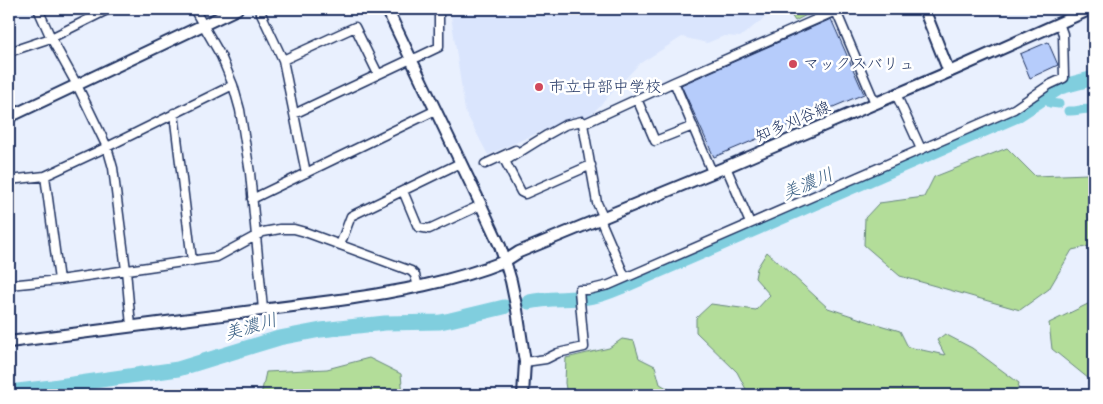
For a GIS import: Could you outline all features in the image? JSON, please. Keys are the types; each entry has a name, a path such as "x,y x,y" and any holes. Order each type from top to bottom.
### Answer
{"street":[{"path":"38,9 107,147 113,168 131,326"},
{"path":"9,52 51,38 109,9"},
{"path":"194,9 221,56 233,85 240,110 246,145 256,235 262,309"},
{"path":"9,117 238,9"},
{"path":"259,9 283,60 306,173"},
{"path":"387,9 500,246 511,281 526,362 523,395"},
{"path":"294,114 411,58 418,57 439,47 439,9"},
{"path":"924,9 949,72"},
{"name":"知多刈谷線","path":"9,342 366,296 484,270 505,261 519,252 726,167 1091,9"},
{"path":"583,124 838,10 875,103"},
{"path":"526,362 546,360 558,353 584,347 579,290 609,284 921,150 1014,109 1049,85 1064,78 1063,34 1059,23"},
{"path":"283,60 355,27 378,74"},
{"path":"674,82 712,172"},
{"path":"9,180 45,176 233,85"},
{"path":"896,94 921,150"},
{"path":"637,99 655,141 693,126"},
{"path":"252,199 436,110"},
{"path":"174,113 192,261"},
{"path":"591,165 525,194 521,192 505,161 565,124 582,121 591,165 597,203 625,277"},
{"path":"485,164 516,150 518,152"},
{"path":"340,245 350,216 460,163"},
{"path":"726,167 750,223"},
{"path":"45,176 59,280"},
{"path":"403,191 418,227 429,229 481,205"},
{"path":"9,285 59,280 217,257 256,235 272,229 294,229 411,271 415,275 418,286"}],"shaded area":[{"name":"市立中部中学校","path":"450,9 776,9 740,37 724,36 707,43 682,37 639,64 590,116 567,120 488,155 465,111"}],"green space":[{"path":"787,9 818,9 795,21"},
{"path":"1007,148 1035,176 1094,173 1094,245 1072,250 1049,289 1020,310 900,276 864,245 865,218 879,203 924,197 934,177"},
{"path":"767,252 828,308 900,331 908,347 945,355 937,340 945,334 972,348 1019,383 1016,395 749,395 737,372 696,332 696,318 711,304 756,310 770,295 755,278 757,268"},
{"path":"1094,301 1094,383 1052,349 1049,323"},
{"path":"622,339 634,341 639,358 655,366 660,384 679,395 567,395 565,383 566,358 609,348"},
{"path":"369,358 401,374 403,395 261,395 266,372 327,369"}],"building":[{"path":"831,19 864,94 714,157 681,85"},
{"path":"1048,42 1058,65 1030,78 1020,54"}],"waterway":[{"name":"美濃川","path":"529,302 581,298 611,291 1017,115 1060,87 1094,78"},
{"path":"1050,103 1059,104"},
{"path":"1068,111 1094,110"},
{"name":"美濃川","path":"9,392 178,369 279,338 321,330 385,323 440,322 504,307"}],"place":[{"name":"マックスバリュ","path":"793,64"},
{"name":"市立中部中学校","path":"539,87"}]}
